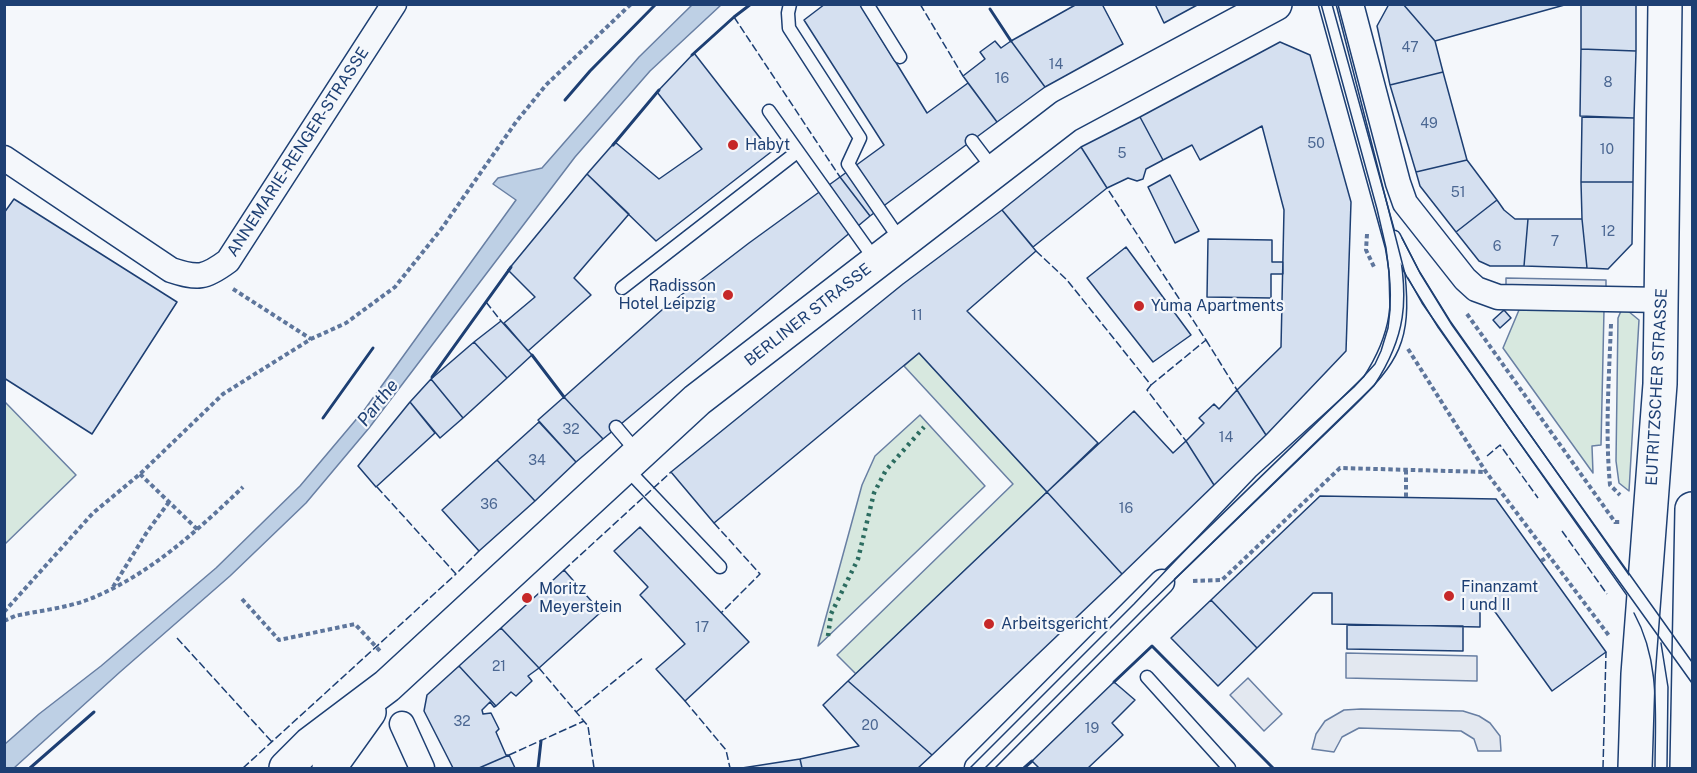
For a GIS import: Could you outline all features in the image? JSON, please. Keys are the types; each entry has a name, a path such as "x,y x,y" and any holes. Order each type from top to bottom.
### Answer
{"main road":[{"name":"BERLINER STRASSE","path":"286,768 310,744 394,680 697,400 1066,116 1275,4"},
{"name":"EUTRITZSCHER STRASSE","path":"1635,768 1636,696 1660,384 1665,4"},
{"path":"1687,768 1692,509"},
{"name":"BERLINER STRASSE","path":"329,768 394,680"}],"street":[{"name":"ANNEMARIE-RENGER-STRASSE","path":"209,274 228,261 394,4"},
{"path":"1351,4 1405,203 1465,279 1476,289 1498,297 1662,300"},
{"path":"4,158 171,270 189,276 209,274"},
{"path":"977,768 1162,582"},
{"path":"402,724 422,768"}],"lane":[{"path":"790,4 789,28 860,138 848,164 889,252"},
{"path":"867,4 900,57"},
{"path":"1162,582 1369,381 1388,349 1396,322 1399,300 1397,271 1385,218 1325,4"},
{"path":"769,111 797,152 889,252"},
{"path":"972,141 994,171"},
{"path":"622,288 797,152"},
{"path":"1398,183 1385,218 1413,274 1444,324 1642,605"},
{"path":"616,427 632,460 720,567"},
{"path":"1147,677 1229,768"}],"path":[{"path":"4,612 93,513 140,474 223,394 311,339 346,323 395,287 442,228 516,122 546,85 631,4"},
{"path":"1366,250 1376,272"},
{"path":"209,274 311,339"},
{"path":"1611,299 1607,421 1610,485 1650,521"},
{"path":"1396,322 1409,349 1486,472 1610,638"},
{"path":"1477,328 1615,522"},
{"path":"1162,582 1222,580 1340,468 1486,472"},
{"path":"1406,470 1406,497"},
{"path":"140,474 198,530"},
{"path":"4,621 15,616 86,601 134,577 198,530 243,487"},
{"path":"112,588 169,502"},
{"path":"1541,561 1549,556"},
{"path":"242,599 279,640 355,624 394,680"}],"shaded area":[{"path":"1506,278 1606,280 1606,288 1506,286"},
{"path":"1519,310 1604,310 1601,445 1592,446 1593,473 1503,348"},
{"path":"1621,311 1628,311 1639,320 1629,491 1619,483 1616,461 1618,318"},
{"path":"919,353 1047,492 856,674 837,655 1013,484 904,366"},
{"path":"5,402 76,475 5,544"},
{"path":"920,415 985,486 818,646 862,485 875,456"},
{"path":"1346,653 1477,656 1477,681 1346,678"},
{"path":"1248,678 1282,714 1264,731 1230,695"},
{"path":"1344,710 1463,711 1479,716 1490,723 1500,736 1501,751 1478,751 1474,739 1461,731 1359,728 1342,737 1334,752 1312,749 1316,734 1325,721"}],"water":[{"name":"Parthe","path":"693,4 721,5 650,71 575,157 369,428 306,503 230,576 14,768 5,768 5,744 216,568 300,486 365,409 516,200 493,184 498,178 542,168 639,57"}],"building":[{"path":"825,4 860,4 927,113 968,83 997,122 870,216 840,177 884,145 804,20"},
{"path":"1077,4 1102,4 1123,44 1045,87 1011,41"},
{"path":"1155,4 1199,4 1164,23"},
{"path":"1389,4 1403,4 1435,41 1443,72 1390,85 1377,26"},
{"path":"1403,4 1568,4 1435,41"},
{"path":"1581,4 1636,4 1636,51 1581,49"},
{"path":"995,41 1001,48 1011,41 1045,87 997,122 963,76 985,59 980,52"},
{"path":"1280,42 1310,55 1351,202 1346,351 1266,435 1237,390 1281,347 1284,210 1262,126 1200,160 1192,145 1163,160 1140,117"},
{"path":"1581,49 1636,51 1634,118 1580,116"},
{"name":"Habyt","path":"694,53 771,152 656,241 587,174 615,142 659,179 702,149 657,92"},
{"path":"1443,72 1467,160 1416,172 1390,85"},
{"path":"1140,117 1163,160 1146,169 1143,179 1137,181 1128,178 1107,188 1081,147"},
{"path":"1582,117 1634,118 1633,182 1581,182"},
{"path":"1081,147 1107,188 1033,247 1002,210"},
{"path":"1467,160 1497,200 1456,232 1420,186 1416,172"},
{"path":"587,174 629,214 574,278 591,295 528,351 504,323 535,297 508,270"},
{"path":"1170,175 1199,231 1175,243 1148,187"},
{"name":"Radisson Hotel Leipzig","path":"840,177 870,216 603,439 564,397 663,309"},
{"path":"1581,182 1633,182 1632,244 1608,269 1587,268"},
{"path":"14,199 177,302 92,434 4,378 4,213"},
{"path":"1497,200 1515,219 1528,219 1524,266 1490,266 1479,261 1456,232"},
{"path":"1002,210 1036,251 967,311 1098,443 1047,492 919,353 714,523 671,472 903,284"},
{"path":"1528,219 1582,219 1587,268 1524,266"},
{"path":"1208,239 1272,240 1272,262 1283,262 1283,274 1271,274 1271,298 1207,297"},
{"name":"Yuma Apartments","path":"1126,247 1191,335 1153,362 1087,278"},
{"path":"1504,310 1511,318 1500,328 1493,320"},
{"path":"501,321 532,355 507,378 474,342"},
{"path":"474,342 507,378 463,418 431,379"},
{"path":"431,379 463,418 440,438 410,402"},
{"path":"1237,390 1266,435 1214,485 1186,441 1204,423 1199,418 1214,404 1219,409"},
{"path":"564,397 603,439 576,462 538,420"},
{"path":"410,402 435,433 376,487 358,466"},
{"path":"1134,411 1173,453 1186,441 1214,485 1122,574 1047,492"},
{"path":"539,422 576,462 535,501 497,460"},
{"path":"497,460 535,501 479,551 442,510"},
{"name":"Arbeitsgericht","path":"1047,492 1122,574 932,755 848,681"},
{"name":"Finanzamt I und II","path":"1320,496 1496,499 1606,652 1552,691 1493,609 1480,609 1480,627 1332,624 1332,593 1313,593 1257,648 1211,600"},
{"path":"640,527 749,642 685,701 656,669 685,644 640,595 648,587 614,551"},
{"path":"564,570 601,612 539,668 501,628"},
{"path":"1211,600 1257,648 1218,686 1171,638"},
{"path":"1347,625 1463,626 1463,651 1347,649"},
{"path":"501,628 539,668 528,676 532,681 516,696 511,692 496,706 459,666"},
{"path":"459,666 496,706 494,707 490,702 482,710 483,714 491,713 499,729 496,732 506,755 509,755 479,768 453,768 424,711 427,695"},
{"path":"848,681 932,755 918,768 802,768 800,759 859,746 823,705"},
{"path":"1114,682 1135,700 1112,723 1123,735 1088,768 1039,768 1032,761"},
{"path":"509,755 515,768 479,768"},
{"path":"800,759 802,768 742,768"}],"tram line":[{"path":"970,768 1134,604 1256,476 1354,387 1375,364 1381,351 1388,328 1390,310 1386,248 1321,4"},
{"path":"985,768 1143,610 1368,392 1399,349 1406,317 1405,274 1336,4"},
{"path":"1402,238 1420,273 1452,325 1692,662"},
{"path":"1408,278 1422,303 1514,435 1692,683"},
{"path":"1634,613 1643,632 1653,670 1655,768"},
{"path":"1661,643 1668,687 1667,768"}],"hedge":[{"path":"828,636 831,614 858,559 874,493 886,470 924,427"}],"fence":[{"path":"920,4 963,76"},
{"path":"734,17 840,177"},
{"path":"1036,251 1067,280 1151,385 1206,340 1107,188"},
{"path":"486,302 501,321"},
{"path":"1206,340 1237,390"},
{"path":"1151,385 1147,390 1186,441"},
{"path":"1487,456 1500,445 1538,498"},
{"path":"564,570 671,472"},
{"path":"377,487 456,574 479,551"},
{"path":"714,523 760,574 721,613"},
{"path":"1562,531 1607,594"},
{"path":"243,768 456,574"},
{"path":"177,638 272,742"},
{"path":"1603,768 1606,652"},
{"path":"576,712 644,657"},
{"path":"539,668 588,726 594,768"},
{"path":"685,701 726,750 730,768"},
{"path":"509,755 584,721"}],"wall":[{"path":"565,100 590,71 656,4"},
{"path":"692,55 751,4"},
{"path":"990,9 1011,41"},
{"path":"613,145 659,90"},
{"path":"432,377 511,267"},
{"path":"323,418 373,348"},
{"path":"532,355 564,397"},
{"path":"1114,682 1152,646 1273,768"},
{"path":"30,768 94,712"},
{"path":"538,768 541,741"},
{"path":"1024,768 1032,761"}],"place":[{"name":"Habyt","path":"733,145"},
{"name":"Radisson Hotel Leipzig","path":"728,295"},
{"name":"Yuma Apartments","path":"1139,306"},
{"name":"Finanzamt I und II","path":"1449,596"},
{"name":"Moritz Meyerstein","path":"527,598"},
{"name":"Arbeitsgericht","path":"989,624"}]}
